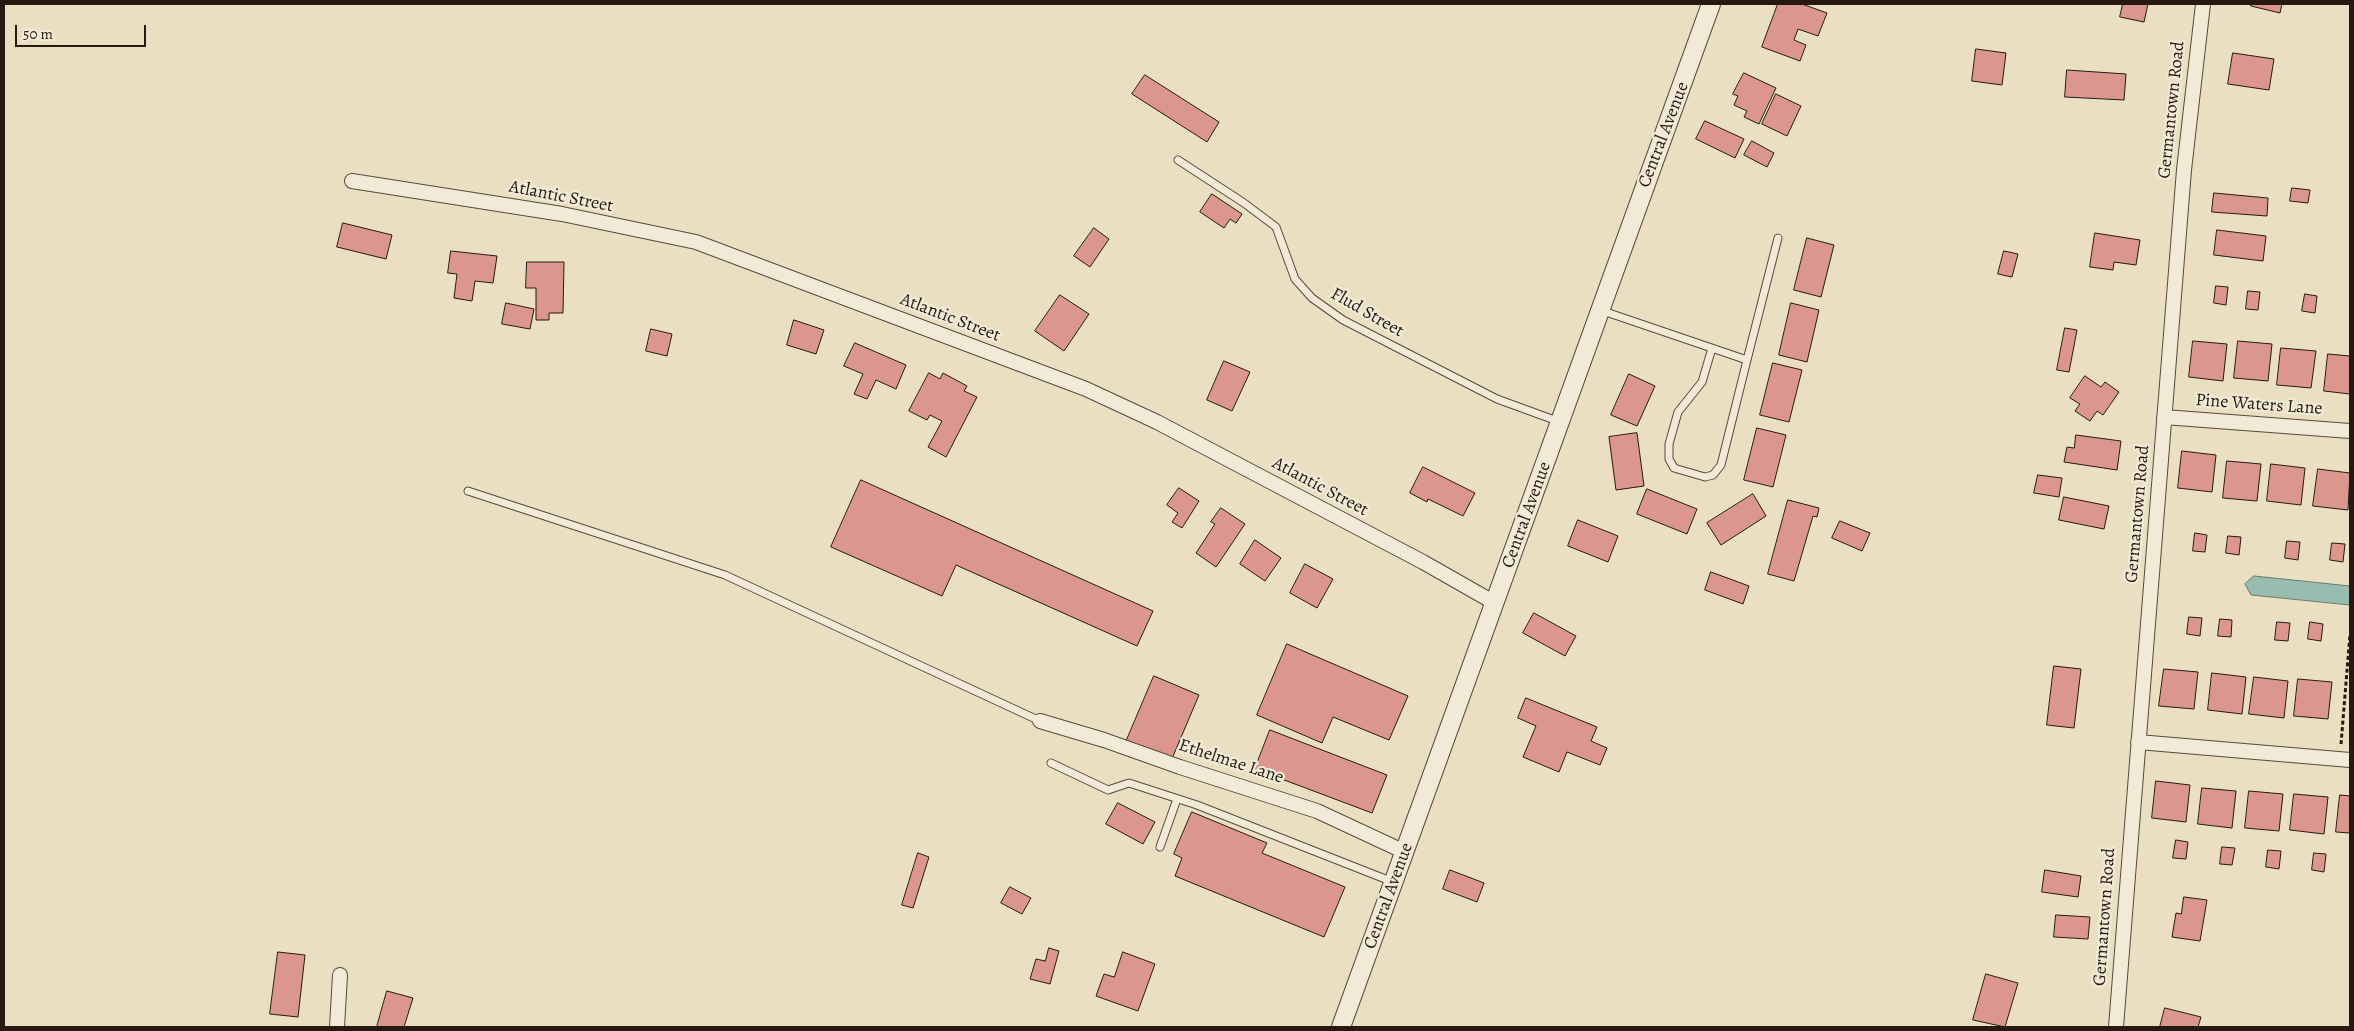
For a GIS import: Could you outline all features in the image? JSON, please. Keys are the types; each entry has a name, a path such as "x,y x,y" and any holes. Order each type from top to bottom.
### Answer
{"street":[{"name":"Central Avenue","path":"1341,1027 1600,310 1684,84 1704,18 1711,4"},
{"name":"Germantown Road","path":"2116,1027 2184,170 2203,4"},
{"name":"Atlantic Street","path":"352,181 562,214 696,242 715,249 1095,393 1157,422 1423,562 1495,603"},
{"name":"Pine Waters Lane","path":"2164,417 2350,431"},
{"name":"Ethelmae Lane","path":"1040,721 1104,740 1180,767 1317,811 1390,843 1405,852"},
{"path":"2138,742 2350,760"},
{"path":"337,1027 340,975"}],"lane":[{"name":"Flud Street","path":"1178,160 1244,203 1276,228 1296,279 1312,298 1343,320 1496,399 1560,422"},
{"path":"1712,348 1702,382 1678,412 1669,444 1669,459 1674,468 1705,477 1713,475 1720,465 1778,238"},
{"path":"1600,310 1747,360"},
{"path":"468,491 725,575 1040,721"},
{"path":"1051,763 1108,790 1129,783 1177,798 1394,882"},
{"path":"1160,846 1177,798"}],"path":[{"path":"2341,745 2350,634"}],"water":[{"path":"2254,576 2350,586 2350,605 2251,595 2245,584"}],"building":[{"path":"1778,4 1802,4 1827,13 1818,36 1798,29 1794,40 1806,45 1800,61 1762,47"},
{"path":"2123,4 2148,4 2144,22 2120,17"},
{"path":"2251,4 2282,4 2280,13 2251,6"},
{"path":"1976,49 2006,53 2002,85 1972,81"},
{"path":"2233,53 2274,59 2269,90 2228,84"},
{"path":"2067,70 2126,74 2124,100 2065,97"},
{"path":"1744,73 1776,88 1759,124 1744,117 1747,111 1734,105 1738,96 1733,94"},
{"path":"1145,75 1219,122 1207,142 1132,94"},
{"path":"1776,94 1801,106 1787,136 1762,124"},
{"path":"1705,121 1744,139 1735,158 1696,139"},
{"path":"1752,141 1774,153 1767,167 1744,155"},
{"path":"2292,188 2310,190 2308,203 2290,201"},
{"path":"2214,193 2268,198 2267,216 2212,212"},
{"path":"1212,194 1242,214 1236,223 1230,219 1224,228 1200,212"},
{"path":"343,223 392,235 386,259 337,247"},
{"path":"1094,228 1109,239 1090,267 1074,256"},
{"path":"2217,230 2266,236 2263,261 2214,255"},
{"path":"2095,233 2140,240 2136,265 2114,262 2113,270 2090,267"},
{"path":"1807,238 1834,245 1821,297 1794,290"},
{"path":"451,251 497,256 493,283 475,281 472,301 454,298 457,274 448,273"},
{"path":"2004,251 2018,254 2012,277 1998,274"},
{"path":"527,262 564,262 563,313 549,313 549,320 536,320 536,288 526,288"},
{"path":"2216,286 2228,287 2226,305 2214,303"},
{"path":"2248,291 2260,292 2258,310 2246,309"},
{"path":"2305,294 2317,296 2315,313 2302,311"},
{"path":"1060,295 1089,314 1064,351 1035,331"},
{"path":"506,303 534,309 530,329 502,324"},
{"path":"1791,303 1819,310 1807,362 1779,355"},
{"path":"794,320 824,330 816,354 787,345"},
{"path":"2065,328 2077,330 2069,372 2057,370"},
{"path":"651,329 672,334 667,356 646,351"},
{"path":"2193,341 2227,344 2223,381 2189,377"},
{"path":"2238,341 2272,344 2268,381 2234,378"},
{"path":"855,343 906,365 896,389 876,380 867,399 854,394 863,374 844,366"},
{"path":"2281,348 2316,351 2311,388 2277,385"},
{"path":"2328,354 2350,356 2350,394 2324,391"},
{"path":"1224,361 1250,372 1232,411 1207,400"},
{"path":"1773,363 1802,370 1789,422 1760,415"},
{"path":"929,373 940,379 943,373 967,386 964,391 977,397 946,457 928,447 942,421 930,415 927,420 909,411"},
{"path":"1629,374 1655,386 1637,426 1611,415"},
{"path":"2085,376 2101,387 2105,382 2119,392 2103,415 2097,411 2090,421 2075,411 2080,404 2070,398"},
{"path":"1757,428 1786,435 1773,487 1744,480"},
{"path":"1637,433 1644,486 1616,490 1609,437"},
{"path":"2076,435 2121,441 2117,470 2064,462 2067,447 2074,448"},
{"path":"2182,451 2216,455 2212,492 2178,488"},
{"path":"2227,461 2261,464 2257,501 2223,498"},
{"path":"2271,464 2305,468 2301,505 2267,501"},
{"path":"1423,467 1475,493 1463,516 1428,499 1427,502 1410,493"},
{"path":"2318,469 2350,473 2348,510 2313,506"},
{"path":"2038,475 2062,478 2059,497 2034,493"},
{"path":"861,480 1153,611 1137,646 956,565 942,596 831,547"},
{"path":"1179,488 1199,501 1182,528 1172,522 1178,513 1167,505"},
{"path":"1647,489 1697,509 1687,534 1637,514"},
{"path":"1753,494 1766,516 1721,545 1707,523"},
{"path":"2064,497 2109,506 2104,529 2059,520"},
{"path":"1788,500 1819,508 1817,517 1813,516 1794,581 1768,574"},
{"path":"1221,508 1245,524 1216,567 1196,553 1215,524 1211,522"},
{"path":"1578,520 1618,536 1608,562 1568,546"},
{"path":"1840,521 1870,533 1862,551 1832,538"},
{"path":"2195,533 2207,535 2205,552 2193,551"},
{"path":"2228,536 2241,537 2239,555 2226,553"},
{"path":"1255,540 1281,558 1265,581 1240,564"},
{"path":"2287,541 2300,542 2298,560 2285,558"},
{"path":"2332,543 2345,544 2343,562 2330,560"},
{"path":"1305,564 1333,579 1317,608 1290,593"},
{"path":"1711,572 1749,586 1743,604 1705,590"},
{"path":"1534,613 1576,636 1565,656 1523,633"},
{"path":"2189,617 2202,618 2200,636 2187,634"},
{"path":"2220,619 2232,620 2231,637 2218,636"},
{"path":"2277,622 2290,623 2288,641 2275,640"},
{"path":"2310,622 2323,624 2321,641 2308,639"},
{"path":"1287,644 1408,696 1389,740 1333,717 1322,743 1257,715"},
{"path":"2054,666 2081,669 2074,728 2047,725"},
{"path":"2164,669 2198,672 2194,709 2159,706"},
{"path":"2212,673 2246,677 2242,714 2208,710"},
{"path":"1154,676 1199,695 1171,761 1126,742"},
{"path":"2254,677 2288,681 2284,718 2249,714"},
{"path":"2298,679 2332,682 2328,719 2294,716"},
{"path":"1526,698 1597,727 1591,741 1607,748 1600,765 1567,752 1559,772 1523,757 1536,726 1518,718"},
{"path":"1270,730 1387,775 1372,813 1255,769"},
{"path":"2156,781 2190,785 2186,822 2152,818"},
{"path":"2202,788 2236,791 2232,828 2198,824"},
{"path":"2249,791 2283,794 2279,831 2245,828"},
{"path":"2294,794 2328,797 2324,834 2290,830"},
{"path":"2340,795 2350,796 2350,833 2336,832"},
{"path":"1118,803 1155,822 1143,844 1106,824"},
{"path":"1192,812 1267,843 1262,853 1345,887 1324,937 1175,876 1182,858 1174,854"},
{"path":"2176,840 2188,842 2186,859 2173,858"},
{"path":"2222,847 2235,848 2232,865 2220,864"},
{"path":"2268,850 2281,851 2279,869 2266,867"},
{"path":"918,853 929,857 913,908 902,905"},
{"path":"2314,853 2326,854 2324,872 2312,870"},
{"path":"1450,870 1484,883 1477,902 1443,889"},
{"path":"2045,870 2081,876 2078,897 2042,892"},
{"path":"1010,887 1031,898 1022,914 1001,903"},
{"path":"2184,897 2207,900 2200,941 2172,937 2176,913 2181,914"},
{"path":"2056,915 2090,917 2088,939 2054,937"},
{"path":"1049,948 1059,951 1050,984 1030,979 1036,959 1045,961"},
{"path":"278,952 305,955 298,1017 270,1014"},
{"path":"1123,952 1155,964 1138,1011 1096,996 1104,974 1114,977"},
{"path":"1986,974 2018,983 2005,1027 1973,1020"},
{"path":"387,991 413,998 404,1027 377,1027"},
{"path":"2165,1008 2201,1017 2198,1027 2160,1027"}]}
